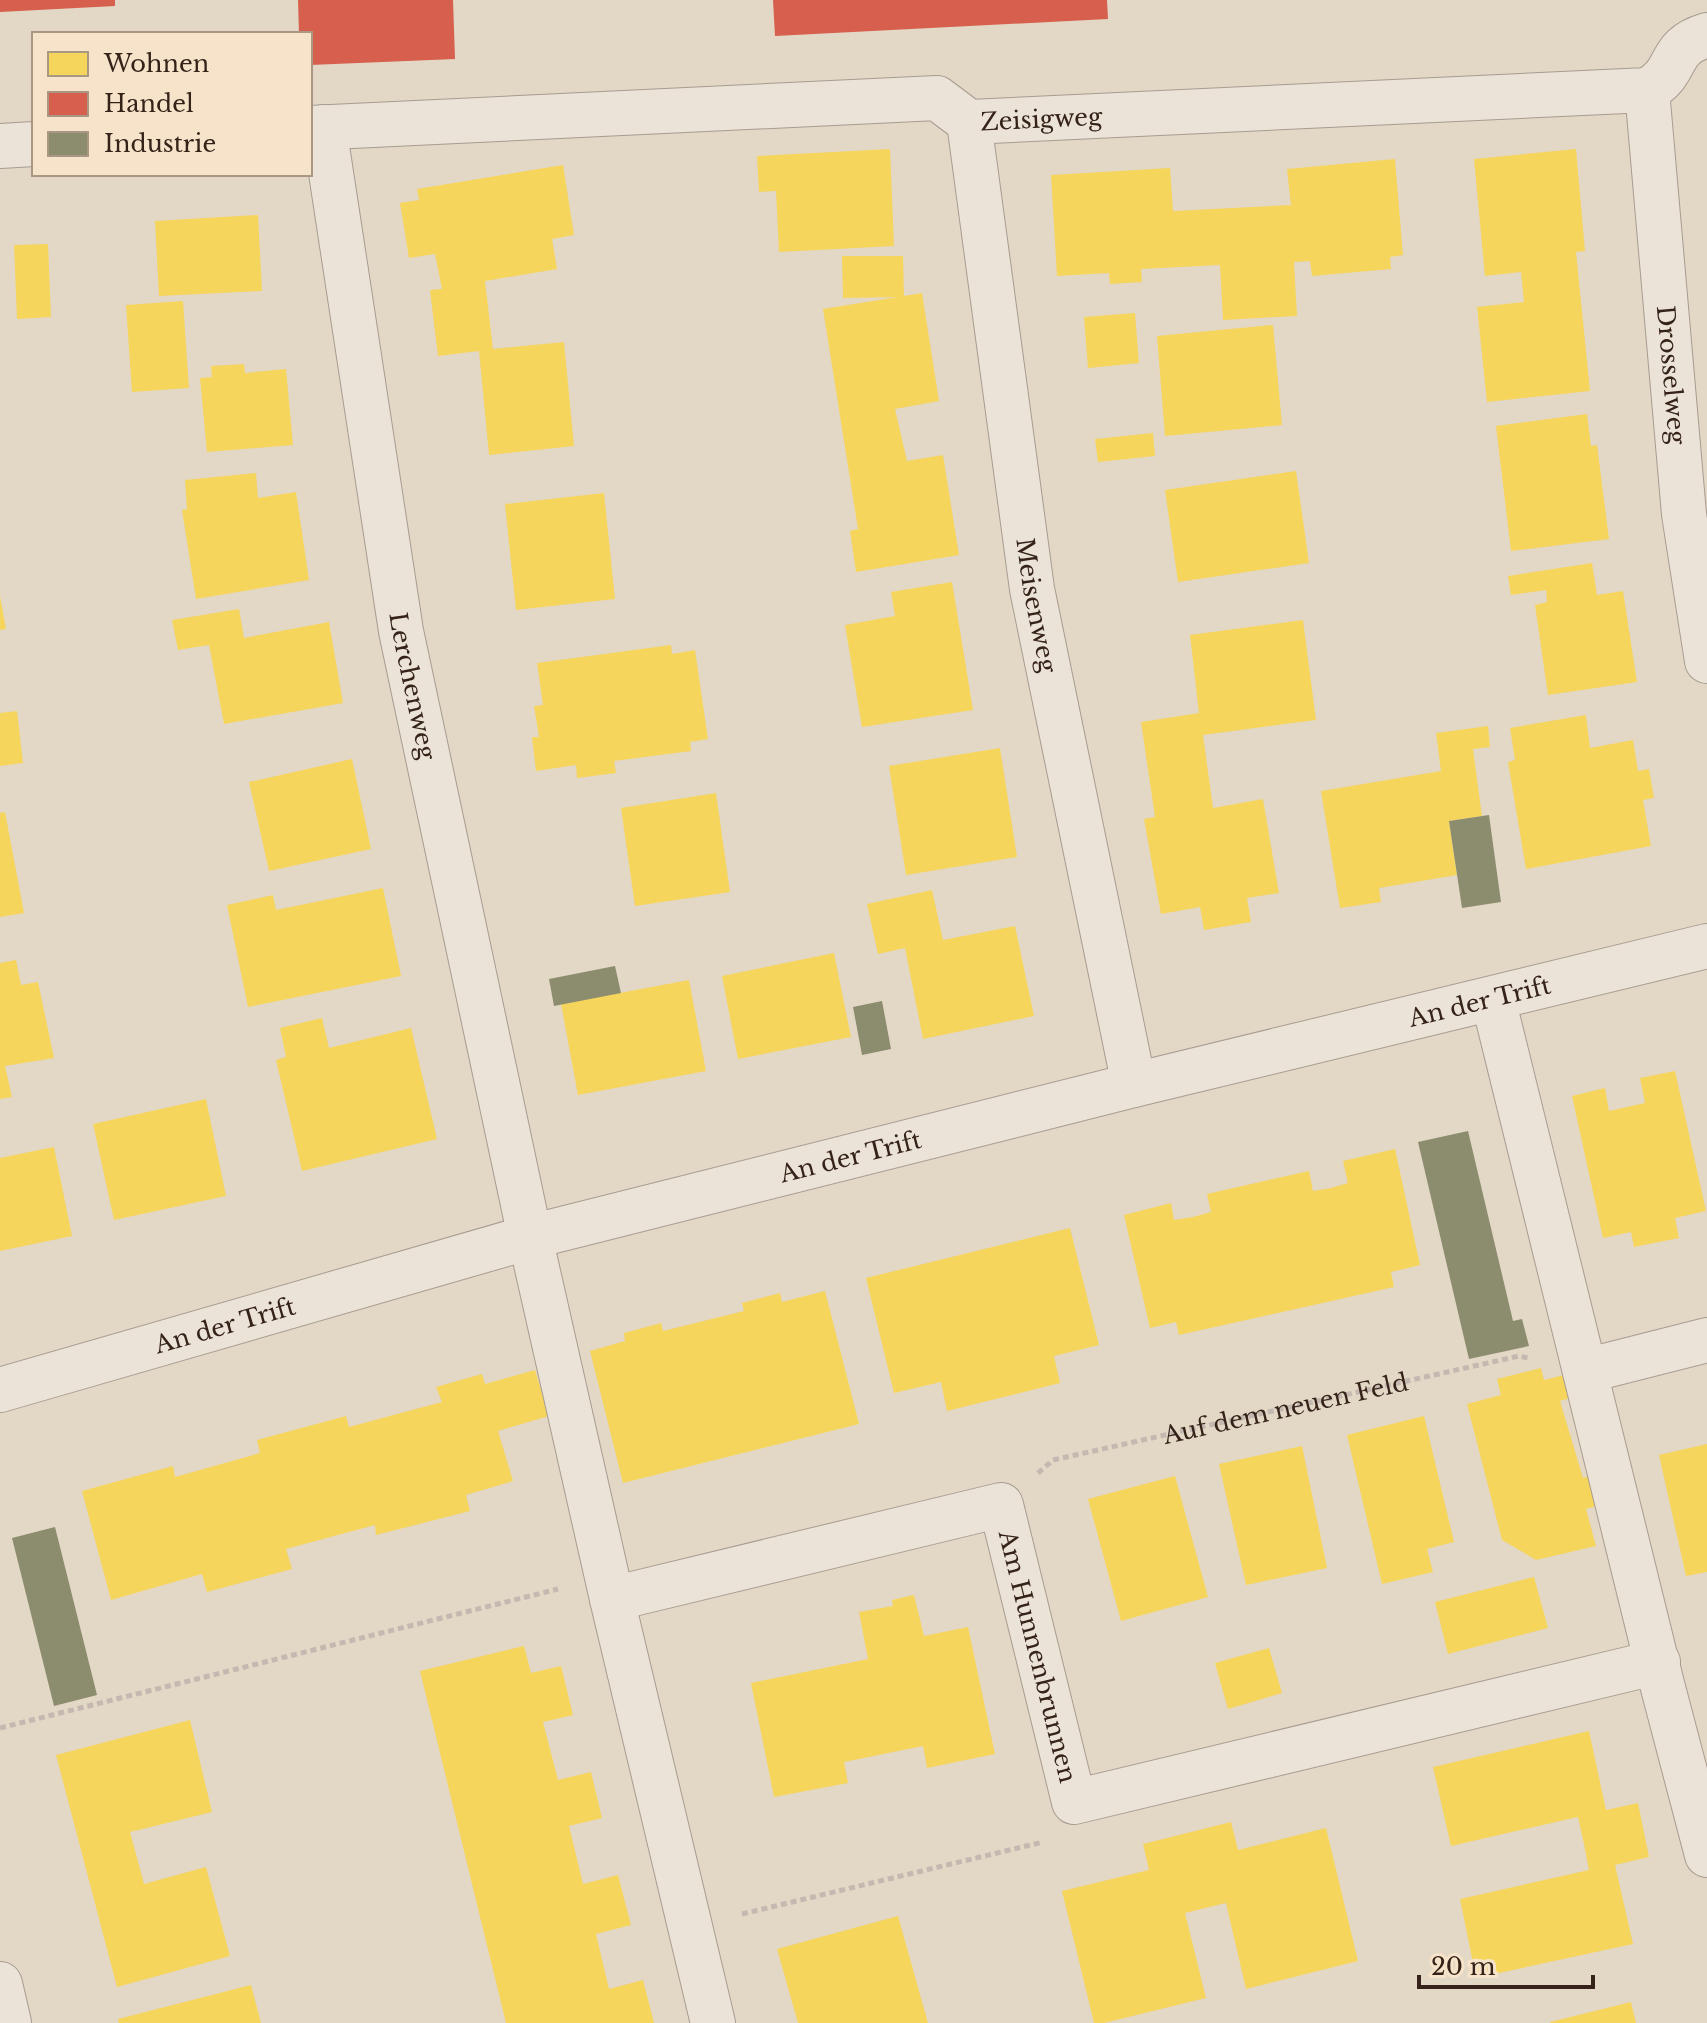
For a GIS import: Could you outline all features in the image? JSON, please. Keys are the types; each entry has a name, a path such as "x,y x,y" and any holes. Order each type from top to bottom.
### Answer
{"street":[{"path":"1647,90 1660,83 1669,73 1676,52 1693,39 1707,35"},
{"name":"Zeisigweg","path":"317,128 937,98 969,122 1647,90"},
{"name":"Drosselweg","path":"1647,90 1684,514 1707,661"},
{"name":"Meisenweg","path":"969,122 1032,589 1134,1085"},
{"name":"Lerchenweg","path":"317,128 401,631 530,1237"},
{"path":"0,146 32,144"},
{"name":"An der Trift","path":"0,1390 530,1237 1134,1085 1707,946"},
{"path":"1493,999 1707,1855"},
{"path":"530,1237 713,2023"},
{"path":"1585,1371 1707,1340"},
{"name":"Am Hunnenbrunnen","path":"612,1599 1001,1505 1074,1802 1658,1662"},
{"path":"0,1984 9,2023"}],"path":[{"name":"Auf dem neuen Feld","path":"1001,1505 1053,1460 1068,1456 1519,1356 1585,1371"},
{"path":"0,1728 564,1587 612,1599"},
{"path":"690,1926 1042,1843 1074,1802"}],"building: Wohnen":[{"path":"890,149 894,246 779,252 776,191 759,192 757,156"},
{"path":"1576,149 1585,251 1576,252 1590,391 1487,402 1477,307 1524,302 1521,272 1485,276 1474,159"},
{"path":"1395,159 1403,255 1390,257 1391,269 1312,276 1310,261 1294,262 1297,316 1223,320 1220,265 1141,269 1142,282 1110,284 1109,273 1057,276 1051,175 1170,168 1173,211 1291,205 1287,169"},
{"path":"563,165 574,235 552,239 557,269 485,281 493,349 564,342 574,446 489,455 479,351 438,356 430,290 442,289 435,254 409,258 400,203 419,200 417,189"},
{"path":"258,215 262,291 159,296 155,221"},
{"path":"48,244 51,317 17,319 14,245"},
{"path":"842,256 903,256 904,297 843,298"},
{"path":"922,293 939,401 895,409 907,461 943,455 959,555 856,572 850,531 858,529 823,309"},
{"path":"183,301 189,388 132,392 126,305"},
{"path":"1135,313 1139,363 1088,368 1084,317"},
{"path":"1273,325 1282,425 1165,436 1157,336"},
{"path":"244,364 245,373 286,369 293,445 207,452 200,378 212,377 211,366"},
{"path":"1587,414 1591,446 1597,445 1609,539 1511,551 1496,426"},
{"path":"1153,433 1155,456 1098,462 1095,439"},
{"path":"1296,471 1309,563 1178,582 1165,490"},
{"path":"256,473 258,498 296,492 309,580 196,599 182,510 187,509 185,480"},
{"path":"604,493 615,599 516,610 505,504"},
{"path":"1592,563 1597,595 1623,591 1637,682 1548,695 1535,605 1547,602 1546,590 1511,595 1508,576"},
{"path":"952,582 973,710 862,727 845,625 895,616 891,592"},
{"path":"0,596 6,629 0,630"},
{"path":"239,609 244,638 329,622 343,703 224,724 209,645 178,650 172,620"},
{"path":"1303,620 1316,720 1203,735 1213,808 1263,799 1279,893 1247,898 1251,922 1204,930 1200,907 1161,914 1144,819 1155,817 1141,722 1199,713 1190,635"},
{"path":"671,645 672,654 695,650 708,739 690,742 691,751 614,761 616,773 577,778 576,765 536,771 532,737 539,737 534,706 543,705 537,663"},
{"path":"17,711 23,763 0,766 0,713"},
{"path":"1586,715 1590,748 1633,740 1638,771 1649,769 1654,798 1643,800 1651,846 1526,869 1508,762 1515,760 1510,728"},
{"path":"1488,726 1490,747 1473,749 1482,816 1449,821 1457,875 1379,888 1381,902 1340,908 1321,791 1441,771 1436,733"},
{"path":"1000,748 1017,857 906,875 889,766"},
{"path":"352,759 371,849 269,871 249,782"},
{"path":"716,793 730,892 635,906 621,808"},
{"path":"5,812 24,913 0,917 0,813"},
{"path":"383,888 401,976 248,1007 227,905 273,895 276,910"},
{"path":"932,890 943,940 1015,926 1034,1016 923,1039 905,948 878,954 867,904"},
{"path":"834,953 851,1037 738,1059 722,976"},
{"path":"16,960 21,985 38,982 54,1058 5,1066 12,1097 0,1099 0,963"},
{"path":"689,980 706,1071 578,1095 561,1004"},
{"path":"322,1018 329,1048 411,1028 437,1139 302,1171 276,1060 286,1057 280,1028"},
{"path":"1675,1071 1706,1211 1675,1218 1679,1238 1634,1247 1631,1232 1603,1238 1572,1096 1605,1088 1609,1111 1645,1103 1640,1078"},
{"path":"206,1099 226,1196 114,1220 93,1124"},
{"path":"54,1147 72,1236 0,1251 0,1158"},
{"path":"1395,1149 1420,1265 1391,1272 1394,1287 1179,1335 1176,1322 1150,1328 1124,1215 1171,1203 1174,1220 1193,1217 1211,1212 1207,1194 1309,1171 1313,1191 1331,1188 1348,1183 1343,1161"},
{"path":"1070,1228 1099,1345 1054,1356 1060,1383 947,1411 941,1382 894,1393 866,1278"},
{"path":"825,1291 859,1424 623,1483 590,1351 625,1341 624,1333 661,1323 663,1331 744,1311 742,1303 780,1293 782,1302"},
{"path":"1541,1368 1544,1380 1564,1375 1570,1398 1560,1401 1583,1478 1589,1476 1597,1506 1586,1509 1596,1546 1536,1560 1502,1540 1467,1404 1501,1395 1497,1379"},
{"path":"535,1370 549,1416 498,1431 513,1481 466,1495 470,1511 376,1535 375,1525 286,1549 292,1569 207,1592 202,1574 111,1600 82,1491 173,1466 175,1477 260,1453 257,1440 346,1416 349,1427 442,1402 436,1387 482,1374 485,1384"},
{"path":"1424,1416 1454,1542 1427,1549 1433,1572 1382,1584 1347,1435"},
{"path":"1707,1444 1707,1572 1686,1576 1659,1455"},
{"path":"1302,1446 1327,1568 1246,1585 1219,1464"},
{"path":"1175,1476 1208,1597 1121,1621 1088,1499"},
{"path":"1534,1577 1548,1628 1448,1654 1435,1602"},
{"path":"914,1595 924,1636 968,1627 995,1754 927,1768 923,1746 844,1762 848,1783 774,1797 751,1683 868,1659 859,1612 893,1606 892,1600"},
{"path":"524,1646 531,1673 561,1666 573,1715 543,1722 558,1780 591,1772 602,1818 569,1826 583,1884 618,1875 631,1925 596,1934 609,1989 643,1980 654,2023 506,2023 420,1671"},
{"path":"1269,1648 1282,1693 1228,1709 1215,1663"},
{"path":"190,1720 212,1812 130,1832 144,1884 206,1867 230,1956 117,1987 56,1755"},
{"path":"1589,1731 1606,1810 1638,1803 1649,1857 1615,1865 1633,1944 1476,1978 1460,1899 1589,1870 1584,1844 1578,1817 1451,1846 1433,1767"},
{"path":"1231,1822 1238,1850 1326,1828 1358,1961 1246,1989 1226,1903 1185,1913 1206,1998 1094,2023 1062,1891 1149,1870 1143,1844"},
{"path":"898,1916 928,2023 798,2023 777,1949"},
{"path":"251,1985 261,2023 119,2023 118,2019"},
{"path":"1631,2002 1636,2023 1550,2023 1550,2022"}],"building: Handel":[{"path":"0,0 115,0 115,6 0,12"},
{"path":"298,0 453,0 455,59 312,65 312,32 299,32"},
{"path":"773,0 1107,0 1108,19 775,36"}],"building: Industrie":[{"path":"1489,815 1501,902 1462,908 1449,821"},
{"path":"615,966 621,993 554,1006 549,979"},
{"path":"882,1001 891,1049 862,1055 853,1007"},
{"path":"1468,1131 1513,1321 1522,1319 1529,1346 1469,1359 1418,1142"},
{"path":"55,1527 97,1695 54,1706 12,1538"}]}
